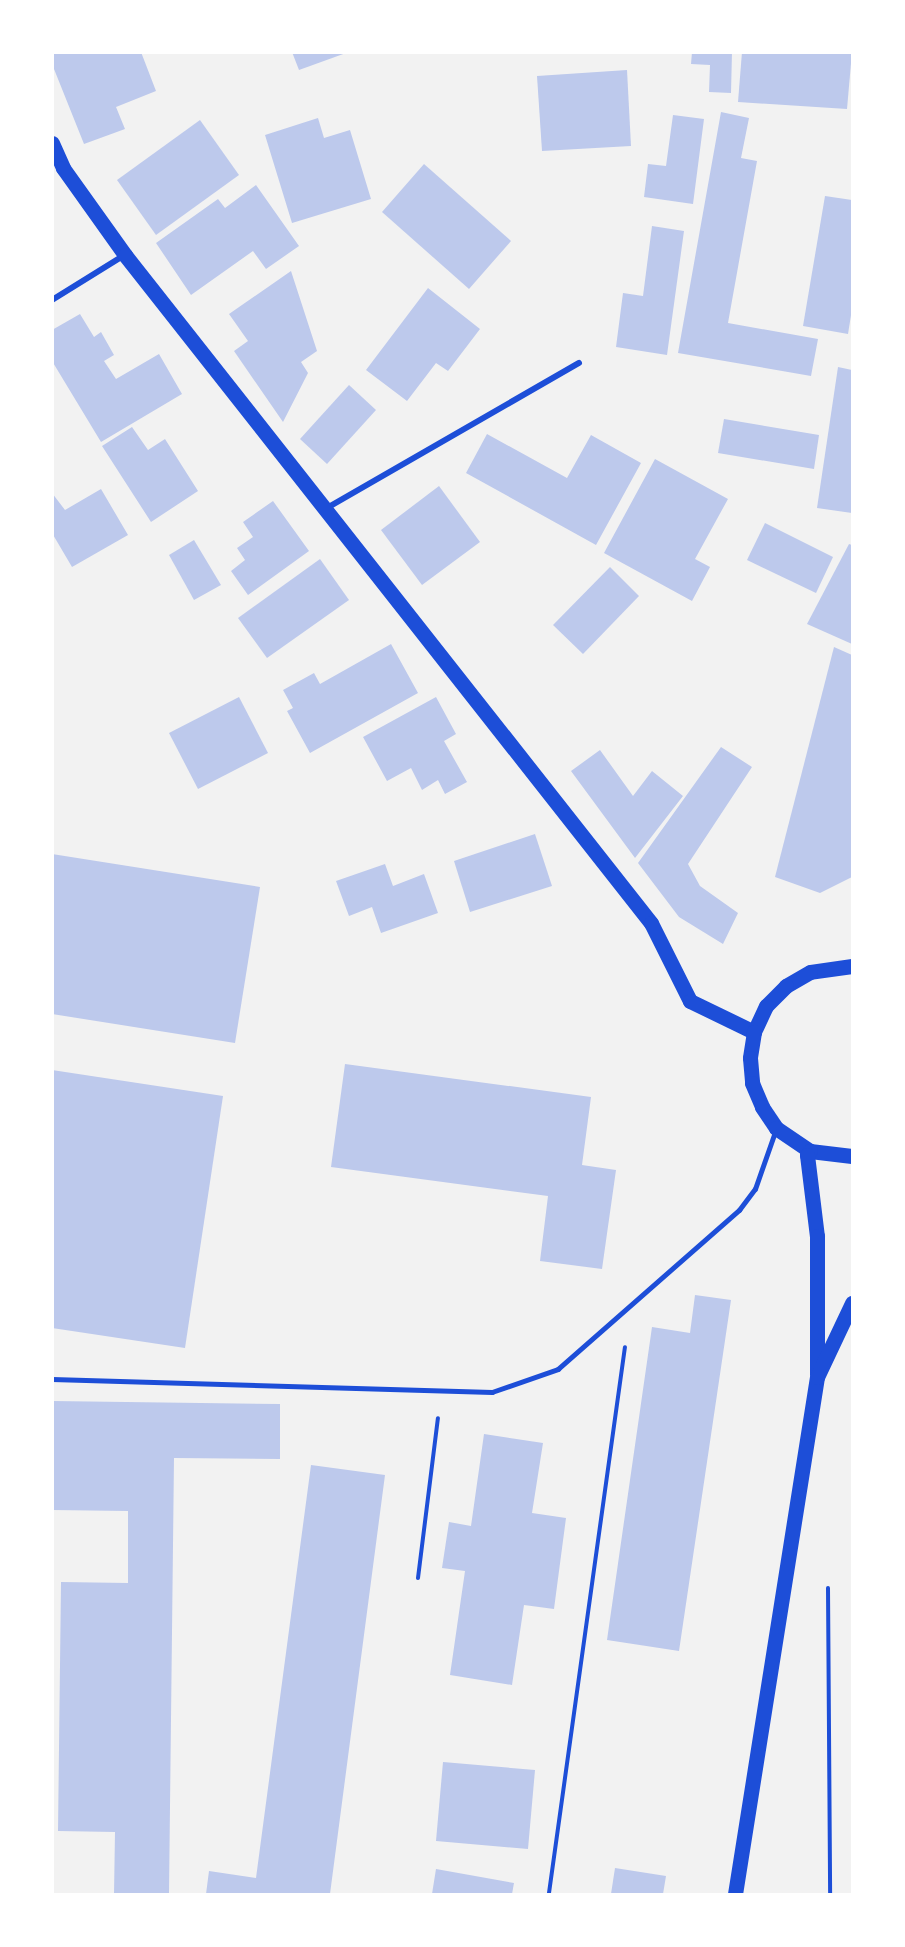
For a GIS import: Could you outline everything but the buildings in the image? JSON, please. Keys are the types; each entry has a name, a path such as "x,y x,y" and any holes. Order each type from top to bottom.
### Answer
{"main road":[{"path":"52,143 63,168 124,255 651,923 690,1001 754,1032"},
{"path":"852,966 810,972 786,986 766,1006 754,1032 750,1058 752,1083 762,1107 776,1128 810,1151 852,1156"},
{"path":"735,1894 818,1377 818,1236 807,1155 810,1151"},
{"path":"818,1377 852,1303"}],"street":[{"path":"52,300 124,255"},
{"path":"324,509 579,363"}],"lane":[{"path":"52,1379 492,1392 558,1369 632,1301 739,1210 755,1189 776,1128"}],"path":[{"path":"549,1893 632,1301"},
{"path":"418,1578 442,1390"},
{"path":"828,1588 830,1894"}]}
